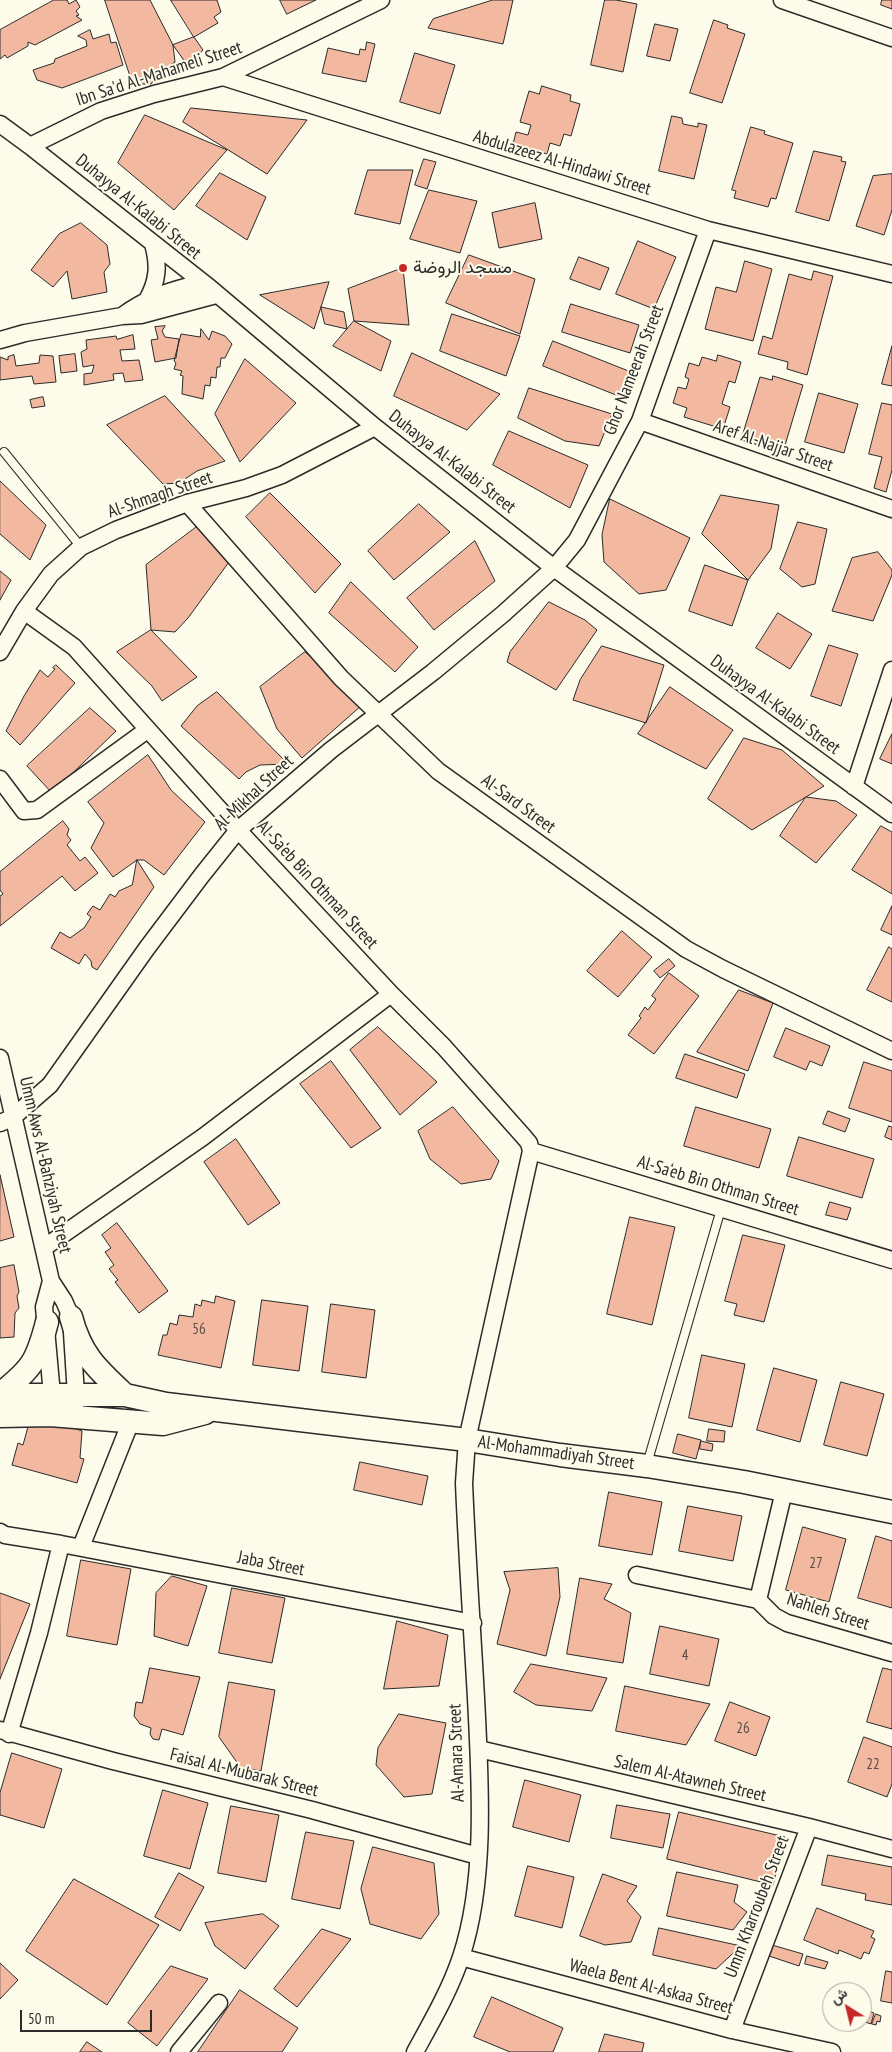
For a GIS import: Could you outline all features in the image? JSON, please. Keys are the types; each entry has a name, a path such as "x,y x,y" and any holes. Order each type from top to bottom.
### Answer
{"street":[{"name":"Ibn Sa'd Al-Mahameli Street","path":"30,146 101,111 154,94 224,77 381,0"},
{"path":"785,0 892,38"},
{"name":"Abdulazeez Al-Hindawi Street","path":"224,77 708,230 892,274"},
{"name":"Duhayya Al-Kalabi Street","path":"0,124 154,244 374,427 554,568 892,814"},
{"name":"Ghor Nameerah Street","path":"554,568 577,540 640,421 708,230"},
{"path":"147,300 155,281 158,266 154,244"},
{"path":"122,316 147,300 201,283"},
{"path":"0,340 25,333 122,316 141,315 216,295"},
{"name":"Aref Al-Najjar Street","path":"640,421 892,510"},
{"name":"Al-Shmagh Street","path":"0,652 24,612 51,574 82,547 116,530 187,503 246,488 282,475 374,427"},
{"name":"Al-Sard Street","path":"187,503 341,678 438,771 686,949 892,1052"},
{"name":"Al-Mikhal Street","path":"6,1121 50,1085 147,948 238,830 291,783 433,672 554,568"},
{"name":"Al-Sa‘eb Bin Othman Street","path":"24,612 74,647 238,830 456,1061 529,1143 531,1151 892,1260"},
{"path":"854,787 892,670"},
{"path":"0,779 24,811 37,810 147,730"},
{"path":"45,1247 203,1137 391,994"},
{"name":"Umm Aws Al-Bahziyah Street","path":"0,1058 6,1121 45,1247 51,1281 64,1300 71,1317 75,1406"},
{"path":"467,1440 495,1310 529,1169 531,1151"},
{"name":"Umm Aws Al-Bahziyah Street","path":"51,1281 44,1307 47,1322 51,1405"},
{"path":"71,1317 76,1337 89,1359 125,1395"},
{"path":"0,1394 29,1369 37,1354 47,1322"},
{"name":"Al-Mohammadiyah Street","path":"0,1394 51,1405 75,1406 130,1421 164,1424 216,1410"},
{"name":"Al-Mohammadiyah Street","path":"75,1406 125,1395 166,1404 467,1440 560,1455 647,1466 744,1482 892,1512"},
{"name":"Al-Mohammadiyah Street","path":"0,1416 51,1405"},
{"path":"80,1547 130,1421"},
{"name":"Al-Amara Street","path":"415,2052 440,2007 461,1957 473,1904 478,1856 479,1749 464,1483 467,1440"},
{"path":"637,1575 758,1600 784,1491"},
{"name":"Jaba Street","path":"0,1532 5,1535 80,1547 473,1623"},
{"path":"5,1732 39,1633 61,1544"},
{"name":"Nahleh Street","path":"758,1600 774,1616 787,1623 892,1653"},
{"name":"Faisal Al-Mubarak Street","path":"5,1732 254,1795 478,1856"},
{"name":"Salem Al-Atawneh Street","path":"479,1749 809,1827 892,1849"},
{"name":"Umm Kharroubeh Street","path":"732,2030 809,1827"},
{"name":"Waela Bent Al-Askaa Street","path":"461,1957 732,2030 832,2052"},
{"path":"180,2052 219,2003"}],"lane":[{"path":"4,452 82,547"},
{"path":"647,1466 721,1209"}],"building":[{"path":"54,0 67,0 69,4 76,0 80,7 76,11 79,15 76,16 82,20 35,45 28,42 28,46 7,58 5,55 0,59 0,30"},
{"path":"105,0 150,0 173,45 175,62 160,72 151,84 133,84"},
{"path":"171,0 217,0 221,12 214,17 218,23 194,37"},
{"path":"280,0 316,0 287,14"},
{"path":"493,0 513,0 503,44 428,28 433,19"},
{"path":"605,0 637,4 623,72 591,65"},
{"path":"882,0 892,0 892,9 881,5"},
{"path":"714,20 728,25 727,28 745,34 722,103 690,93"},
{"path":"655,24 678,29 670,61 647,56"},
{"path":"90,30 93,39 109,34 111,43 116,42 123,65 62,88 37,80 33,70 54,63 55,59 87,46 86,40 78,36"},
{"path":"194,37 203,50 188,66 173,45"},
{"path":"367,42 375,44 366,82 322,73 328,48 359,55 360,49 365,50"},
{"path":"415,53 455,65 440,114 400,102"},
{"path":"542,86 571,95 570,101 580,104 571,136 564,134 560,146 550,143 547,154 513,144 516,132 528,135 531,125 520,122 529,91 539,94"},
{"path":"191,108 307,120 267,174 183,122"},
{"path":"145,115 227,150 174,210 118,163"},
{"path":"672,116 682,118 683,124 698,127 698,123 707,125 694,179 659,171"},
{"path":"751,127 765,131 764,134 793,143 776,199 771,198 768,207 734,198 736,191 732,190"},
{"path":"814,151 842,157 841,161 846,162 829,221 796,212"},
{"path":"424,159 436,162 427,189 415,185"},
{"path":"368,170 413,170 400,224 355,214"},
{"path":"220,173 266,197 247,240 196,206"},
{"path":"892,174 892,210 884,235 856,226 873,176"},
{"path":"429,190 477,201 460,253 410,239"},
{"path":"535,203 542,239 499,248 492,213"},
{"path":"81,223 107,245 110,264 104,272 107,292 72,299 67,271 53,287 31,270 59,234"},
{"path":"638,241 676,257 654,309 616,294"},
{"path":"469,255 535,279 520,334 446,303"},
{"path":"579,257 609,268 600,290 570,279"},
{"path":"745,261 772,269 753,341 705,329 716,287 736,292"},
{"path":"403,268 409,325 354,321 348,289"},
{"path":"814,271 833,276 807,375 787,369 788,362 758,354 763,336 772,339 789,274 811,280"},
{"path":"329,282 314,329 260,295"},
{"path":"571,304 639,325 630,353 562,332"},
{"path":"321,307 344,312 347,329 325,324"},
{"path":"452,314 520,336 506,376 440,351"},
{"path":"354,321 391,341 381,371 333,346"},
{"path":"165,326 162,331 165,337 179,339 176,358 155,362 151,340 158,339 155,327"},
{"path":"201,329 209,340 212,331 225,336 232,344 225,358 221,358 220,367 217,367 216,378 211,377 210,386 205,385 203,399 182,394 183,376 180,375 182,371 174,369 176,363 174,361 181,334 200,337"},
{"path":"133,335 135,349 120,350 122,361 139,360 143,380 125,382 123,373 113,374 114,380 84,385 84,374 92,373 94,365 83,367 81,352 87,349 86,340 116,336 117,339"},
{"path":"553,341 631,372 621,397 543,366"},
{"path":"892,346 892,386 882,384"},
{"path":"412,353 500,394 467,430 394,396"},
{"path":"75,354 77,371 61,373 59,356"},
{"path":"14,355 16,366 39,363 40,355 53,356 56,382 34,384 32,376 0,380 0,357 8,360 8,357"},
{"path":"718,355 741,362 735,383 729,381 722,404 730,407 723,429 684,417 687,408 673,403 678,387 686,389 689,379 685,377 689,363 699,366 702,357 716,361"},
{"path":"245,359 296,403 240,462 215,414"},
{"path":"773,376 803,385 783,452 741,440 760,377 772,380"},
{"path":"529,388 612,414 599,446 565,441 518,418"},
{"path":"819,393 858,404 844,453 805,442"},
{"path":"165,396 225,461 197,471 179,483 163,484 107,425"},
{"path":"43,397 45,406 32,408 30,400"},
{"path":"882,403 892,405 892,470 886,492 874,488 882,457 869,454"},
{"path":"509,431 588,465 570,508 493,465"},
{"path":"0,481 46,525 30,560 0,534"},
{"path":"270,493 341,564 315,593 246,517"},
{"path":"721,495 779,505 771,549 748,580 702,534"},
{"path":"610,499 690,538 666,590 639,594 604,562 602,535"},
{"path":"419,504 450,532 394,580 368,551"},
{"path":"798,522 827,529 815,584 802,587 780,569"},
{"path":"198,526 229,562 188,618 175,632 151,630 146,565"},
{"path":"475,541 495,581 434,630 407,598"},
{"path":"878,552 892,570 892,575 873,621 832,611 852,558"},
{"path":"705,565 748,580 732,626 689,611"},
{"path":"0,571 11,580 0,600"},
{"path":"351,582 418,647 395,672 329,613"},
{"path":"549,602 585,620 597,630 556,690 507,662 510,652"},
{"path":"778,613 812,634 790,669 756,648"},
{"path":"151,630 197,677 162,701 152,686 117,652"},
{"path":"829,645 858,654 841,706 811,696"},
{"path":"602,646 664,665 646,723 573,700 580,680"},
{"path":"305,652 350,689 362,705 302,758 277,729 260,687"},
{"path":"56,665 75,683 20,745 6,731 40,670 48,677"},
{"path":"670,687 733,730 706,769 638,734"},
{"path":"217,692 288,764 260,765 246,772 239,779 181,726 197,706"},
{"path":"90,708 116,731 52,793 27,766"},
{"path":"892,734 892,764 880,759"},
{"path":"744,738 782,750 824,786 752,830 708,799"},
{"path":"148,755 171,790 205,822 164,875 144,860 137,860 113,877 91,848 104,823 88,802"},
{"path":"806,797 836,801 857,815 816,863 780,836"},
{"path":"63,821 69,829 67,835 71,840 67,845 80,861 85,857 98,873 75,891 62,876 0,926 0,896 3,894 0,890 0,872"},
{"path":"881,826 892,832 892,894 852,870"},
{"path":"137,860 154,887 97,970 92,967 91,961 85,954 79,964 51,948 60,932 70,938 84,928 91,917 87,914 93,906 100,910 110,894 115,897 119,891 132,885"},
{"path":"892,906 892,935 881,930"},
{"path":"622,931 652,957 618,997 587,971"},
{"path":"889,947 892,949 892,1002 867,990"},
{"path":"669,959 675,966 660,978 654,971"},
{"path":"669,973 699,996 654,1054 628,1035 641,1018 639,1016 645,1007 648,1010 656,999 652,996"},
{"path":"739,990 773,1003 748,1071 697,1052"},
{"path":"378,1027 437,1082 400,1115 350,1050"},
{"path":"786,1028 830,1046 822,1066 810,1061 806,1070 774,1057"},
{"path":"685,1054 745,1074 737,1098 676,1078"},
{"path":"331,1061 381,1128 351,1148 300,1084"},
{"path":"864,1062 892,1071 892,1122 849,1108"},
{"path":"453,1107 499,1161 491,1179 461,1184 430,1159 418,1131"},
{"path":"696,1107 771,1129 759,1168 684,1146"},
{"path":"828,1111 850,1119 845,1132 823,1124"},
{"path":"889,1126 892,1127 892,1140 885,1137"},
{"path":"799,1137 874,1159 862,1198 787,1176"},
{"path":"236,1139 280,1203 248,1225 204,1162"},
{"path":"0,1175 14,1237 0,1241"},
{"path":"830,1202 851,1208 847,1220 826,1215"},
{"path":"630,1217 675,1227 652,1325 607,1314"},
{"path":"117,1223 168,1291 139,1313 115,1282 118,1280 109,1269 114,1265 105,1252 111,1248 102,1235"},
{"path":"743,1235 785,1245 764,1322 734,1315 737,1304 725,1301"},
{"path":"14,1265 19,1292 17,1296 19,1308 15,1313 14,1337 0,1338 0,1268"},
{"path":"216,1296 235,1301 221,1368 158,1355 163,1335 167,1335 170,1323 177,1325 179,1315 193,1317 195,1304 201,1306 202,1300 214,1303"},
{"path":"262,1300 308,1306 299,1371 253,1365"},
{"path":"331,1304 375,1310 366,1378 322,1372"},
{"path":"702,1355 745,1364 732,1427 689,1418"},
{"path":"774,1368 817,1380 800,1442 757,1430"},
{"path":"841,1382 884,1394 867,1456 824,1445"},
{"path":"57,1422 82,1431 80,1458 84,1459 77,1483 12,1465 18,1443 23,1445 29,1423"},
{"path":"709,1429 725,1431 724,1442 707,1441"},
{"path":"678,1434 701,1440 696,1459 673,1453"},
{"path":"701,1441 713,1444 712,1451 700,1449"},
{"path":"360,1462 428,1476 422,1505 354,1490"},
{"path":"609,1492 662,1502 652,1555 599,1546"},
{"path":"688,1506 742,1516 733,1561 679,1551"},
{"path":"803,1527 846,1539 829,1602 786,1590"},
{"path":"876,1536 892,1541 892,1608 858,1598"},
{"path":"81,1560 131,1569 117,1645 67,1636"},
{"path":"558,1568 560,1597 546,1656 497,1644 510,1590 504,1572"},
{"path":"172,1576 207,1586 188,1646 154,1636 156,1593"},
{"path":"580,1578 612,1584 604,1599 631,1613 623,1663 567,1654"},
{"path":"232,1588 285,1598 272,1663 219,1653"},
{"path":"0,1593 30,1604 0,1679"},
{"path":"397,1621 448,1635 439,1686 384,1689"},
{"path":"660,1626 719,1639 709,1686 650,1674"},
{"path":"531,1664 607,1678 592,1711 536,1705 514,1692"},
{"path":"150,1668 200,1677 183,1735 162,1729 159,1740 153,1739 150,1734 151,1728 140,1724 134,1716 136,1702 142,1703"},
{"path":"883,1668 892,1670 892,1729 867,1722"},
{"path":"229,1682 275,1690 261,1771 241,1768 219,1737"},
{"path":"625,1686 710,1704 686,1745 616,1731"},
{"path":"730,1702 770,1717 756,1756 715,1741"},
{"path":"399,1714 446,1723 432,1794 404,1797 376,1765 378,1748"},
{"path":"864,1737 892,1747 892,1784 887,1797 848,1782"},
{"path":"12,1753 62,1769 44,1828 0,1815 0,1793"},
{"path":"525,1780 581,1795 569,1842 513,1827"},
{"path":"163,1790 208,1803 190,1869 144,1856"},
{"path":"617,1805 670,1814 663,1848 611,1838"},
{"path":"231,1806 279,1815 266,1882 218,1873"},
{"path":"679,1812 785,1837 773,1885 667,1859"},
{"path":"306,1832 354,1841 340,1909 292,1899"},
{"path":"373,1847 434,1863 439,1914 421,1939 370,1924 361,1889"},
{"path":"828,1855 892,1867 892,1905 865,1900 866,1894 822,1885"},
{"path":"528,1866 574,1877 562,1928 515,1916"},
{"path":"677,1872 738,1885 734,1902 747,1912 733,1930 667,1916"},
{"path":"179,1873 204,1887 180,1931 155,1917"},
{"path":"603,1874 637,1886 627,1901 641,1917 631,1942 605,1945 580,1936"},
{"path":"74,1879 159,1925 107,2005 26,1951"},
{"path":"817,1908 874,1931 871,1937 875,1939 869,1954 864,1952 861,1959 839,1950 838,1954 804,1940"},
{"path":"263,1914 279,1926 245,1969 215,1946 205,1923"},
{"path":"659,1928 741,1946 716,1969 653,1955"},
{"path":"322,1929 351,1939 297,2007 274,1989"},
{"path":"772,1945 803,1954 799,1966 769,1956"},
{"path":"807,1956 828,1962 825,1969 805,1964"},
{"path":"0,1963 18,1980 0,1999"},
{"path":"171,1966 208,1979 157,2046 128,2023"},
{"path":"886,1971 892,1972 892,2003 881,2001"},
{"path":"240,1990 298,2028 282,2052 198,2052"},
{"path":"492,1997 563,2028 553,2052 510,2052 474,2037"},
{"path":"876,2014 881,2016 880,2022 877,2021 876,2025 872,2024"},
{"path":"605,2034 644,2043 642,2052 599,2052"},
{"path":"87,2042 102,2052 80,2052"}],"place":[{"name":"مسجد الروضة","path":"403,268"}]}
